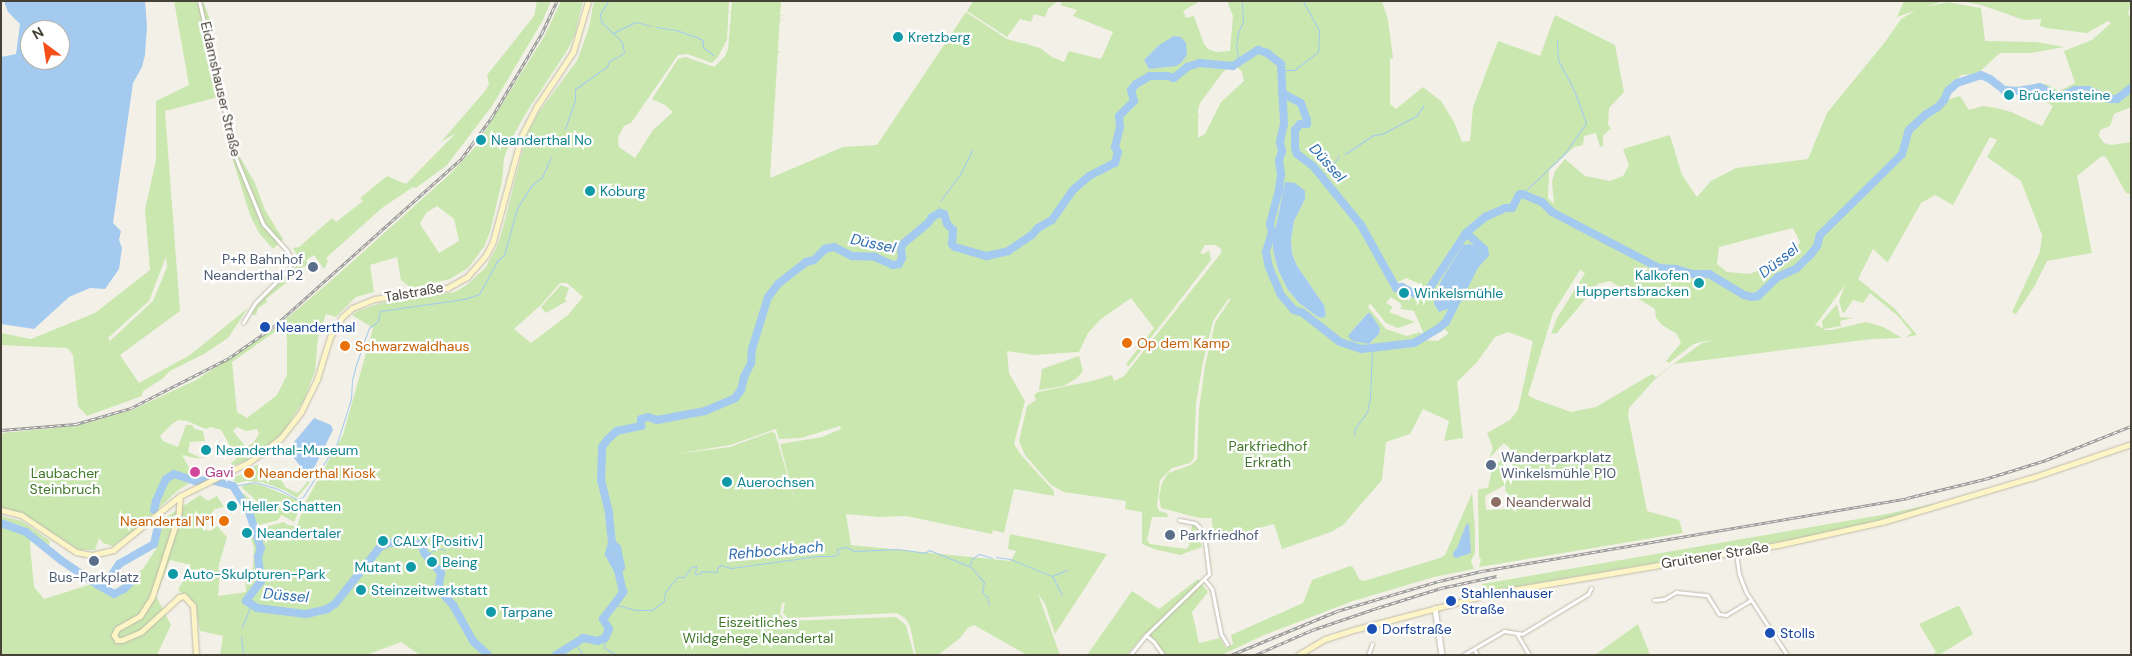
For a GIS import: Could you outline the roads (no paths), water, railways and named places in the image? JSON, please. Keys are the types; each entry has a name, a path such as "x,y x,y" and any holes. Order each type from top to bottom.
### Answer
{"main road":[{"name":"Talstraße","path":"1,510 21,516 71,550 88,555 112,550 180,496 257,457 280,439 291,427 313,388 330,337 342,317 352,308 374,299 446,288 460,282 476,270 493,240 521,137 537,106 573,52 588,1"},
{"name":"Gruitener Straße","path":"1298,655 1336,635 1514,589 1736,552 1856,528 1935,508 2131,444"},
{"path":"180,496 178,517 152,597 140,616 115,630 115,637 122,640 133,636 155,621 179,597 190,600 193,606 196,655"}],"street":[{"name":"Eidamshauser Straße","path":"199,1 235,156 263,224 287,251 292,260 289,269 255,303 243,323"},
{"path":"1130,655 1146,635 1210,572 1201,530 1195,523 1179,520"},
{"path":"1736,552 1742,583 1787,655"},
{"path":"1204,579 1212,589 1221,634 1227,644"},
{"path":"1463,655 1504,631 1522,634 1588,594 1591,588"},
{"path":"1654,600 1664,599 1676,592 1707,595 1719,614 1726,616 1751,600"},
{"path":"1435,608 1442,655"},
{"path":"1517,634 1529,655"},
{"path":"1146,635 1154,642 1163,655"},
{"path":"1368,655 1372,644"},
{"path":"1474,649 1477,655"}],"water":[{"path":"4,1 145,1 147,26 145,55 142,67 133,83 113,223 121,231 119,240 122,248 119,269 105,289 90,288 69,297 34,329 1,324 1,57 16,54 20,24 8,12"},
{"path":"1174,36 1181,37 1186,43 1187,55 1181,63 1176,66 1149,69 1144,60 1159,45"},
{"path":"1285,182 1295,183 1305,191 1305,199 1294,221 1291,240 1292,254 1297,266 1324,305 1326,315 1323,318 1318,317 1299,303 1288,290 1278,270 1273,250 1273,241"},
{"path":"1469,244 1479,247 1480,254 1450,308 1439,312 1434,304 1435,294 1463,245"},
{"path":"1370,313 1380,328 1379,334 1369,344 1352,341 1348,336"},
{"path":"314,418 331,425 333,430 315,466 310,472 306,473 289,452 290,447"},
{"path":"1469,523 1471,553 1456,558 1453,556 1453,553 1457,548 1466,525"}],"waterway":[{"path":"565,129 575,100 575,89 607,67 609,61 624,52 622,42 601,22 600,14 608,1"},
{"path":"1239,62 1236,47 1238,33 1243,21 1242,1"},
{"path":"1282,70 1294,70 1318,52 1319,30 1303,1"},
{"path":"613,33 636,22 651,26"},
{"path":"656,27 676,30 699,38 703,41 703,47 713,55"},
{"path":"1522,194 1565,153 1586,123 1574,90 1558,60 1557,40"},
{"name":"Düssel","path":"556,655 583,638 598,641 605,638 609,629 603,619 623,592 618,570 621,567 617,548 612,543 609,512 601,481 602,447 608,439 617,431 641,426 641,419 648,417 657,420 705,411 735,398 741,390 744,377 751,363 752,349 768,297 778,284 806,262 814,260 825,249 834,247 852,256 875,257 893,265 899,264 902,258 901,248 904,243 928,223 932,217 940,213 944,214 947,224 953,230 952,244 955,247 987,256 1008,251 1032,235 1038,228 1052,220 1073,190 1089,176 1115,163 1118,152 1115,147 1120,127 1119,116 1134,101 1131,90 1136,84 1150,76 1174,78 1187,67 1199,63 1233,66 1258,50 1267,53 1281,64 1284,124 1280,142 1282,151 1279,161 1281,174 1279,190 1270,224 1272,232 1266,252 1269,267 1281,295 1294,310 1303,313 1340,342 1362,349 1414,343 1446,322 1475,265 1485,254 1484,249 1466,233"},
{"name":"Düssel","path":"1282,93 1301,103 1307,120 1307,124 1300,124 1295,130 1297,154 1313,166 1361,225 1396,288 1402,287 1417,295 1427,292 1466,233 1485,217 1505,208 1512,208 1519,195 1522,194 1542,202 1552,212 1659,268 1676,269 1692,274 1709,274 1744,295 1752,297 1758,296 1778,277 1797,268 1811,254 1817,246 1820,235 1902,154 1909,130 1925,115 1938,107 1948,91 1957,83 1981,75 1990,79 2004,90 2018,91 2040,87 2059,97 2075,90 2088,90 2109,99 2117,99 2131,88"},
{"path":"1345,154 1373,135 1382,134 1417,115 1423,106"},
{"path":"940,201 959,176 973,149"},
{"path":"1321,175 1327,173 1339,156"},
{"path":"233,486 255,482 278,489 297,499 303,497 337,443 351,399 352,380 356,365 369,328 378,321 380,311 464,299 479,294 497,261 504,255 517,208 532,185 542,177 551,157"},
{"name":"Düssel","path":"938,214 939,207"},
{"path":"1354,436 1355,428 1367,412 1370,398 1372,348"},
{"name":"Düssel","path":"154,510 166,479 174,474 196,481 211,480 233,486 249,512 261,548 258,557 261,581 246,601 257,608 306,614 327,609 335,604 380,547 389,543 402,542 421,544 425,554 441,573 439,584 441,592 453,605 473,641 488,655"},
{"name":"Düssel","path":"1,523 26,532 62,561 98,585 111,576 119,564 154,544 158,526"},
{"path":"612,543 609,554 618,570"},
{"name":"Rehbockbach","path":"613,604 636,610 652,610 664,601 665,592 677,577 684,577 691,567 696,566 695,574 699,574 702,571 717,572 717,568 721,565 731,568 818,556 833,556 838,554 837,549 846,547 854,551 898,549 925,553 929,550 969,566 972,559 979,554 992,558"},
{"path":"437,548 445,550"},
{"path":"424,552 429,553 436,549"},
{"name":"Rehbockbach","path":"996,557 1010,559 1052,576 1067,570"},
{"path":"970,566 984,582 982,592 987,597 989,605"},
{"path":"1052,576 1062,595"},
{"name":"Düssel","path":"98,585 114,594 124,589 131,582"},
{"path":"242,627 251,605"},
{"path":"241,636 243,655"},
{"path":"605,638 604,648 617,655"},
{"path":"574,642 583,655"}],"railway":[{"path":"1,430 76,424 131,408 229,358 272,328 462,158 492,117 542,33 557,1"},
{"path":"1231,655 1337,611 1439,581 1482,571 1907,498 1985,479 2046,460 2131,426"},
{"path":"1255,655 1312,630 1377,608 1441,588 1497,576"}],"place":[{"name":"Kretzberg","path":"898,37"},
{"name":"Brückensteine","path":"2009,95"},
{"name":"Neanderthal No","path":"481,140"},
{"name":"Koburg","path":"590,191"},
{"name":"P+R Bahnhof Neanderthal P2","path":"313,267"},
{"name":"Kalkofen Huppertsbracken","path":"1699,283"},
{"name":"Winkelsmühle","path":"1404,293"},
{"name":"Neanderthal","path":"265,327"},
{"name":"Op dem Kamp","path":"1127,343"},
{"name":"Schwarzwaldhaus","path":"345,346"},
{"name":"Neanderthal-Museum","path":"206,450"},
{"name":"Wanderparkplatz Winkelsmühle P10","path":"1491,465"},
{"name":"Gavi","path":"195,472"},
{"name":"Neanderthal Kiosk","path":"249,473"},
{"name":"Auerochsen","path":"727,482"},
{"name":"Neanderwald","path":"1496,502"},
{"name":"Heller Schatten","path":"232,506"},
{"name":"Neandertal N°1","path":"224,521"},
{"name":"Neandertaler","path":"247,533"},
{"name":"Parkfriedhof","path":"1170,535"},
{"name":"CALX [Positiv]","path":"383,541"},
{"name":"Bus-Parkplatz","path":"94,561"},
{"name":"Being","path":"432,562"},
{"name":"Mutant","path":"411,567"},
{"name":"Auto-Skulpturen-Park","path":"173,574"},
{"name":"Steinzeitwerkstatt","path":"361,590"},
{"name":"Stahlenhauser Straße","path":"1451,601"},
{"name":"Tarpane","path":"491,612"},
{"name":"Dorfstraße","path":"1372,629"},
{"name":"Stolls","path":"1770,633"}],"park label":[{"name":"Parkfriedhof Erkrath","path":"1268,454"},
{"name":"Laubacher Steinbruch","path":"65,482"},
{"name":"Eiszeitliches Wildgehege Neandertal","path":"758,630"}]}
